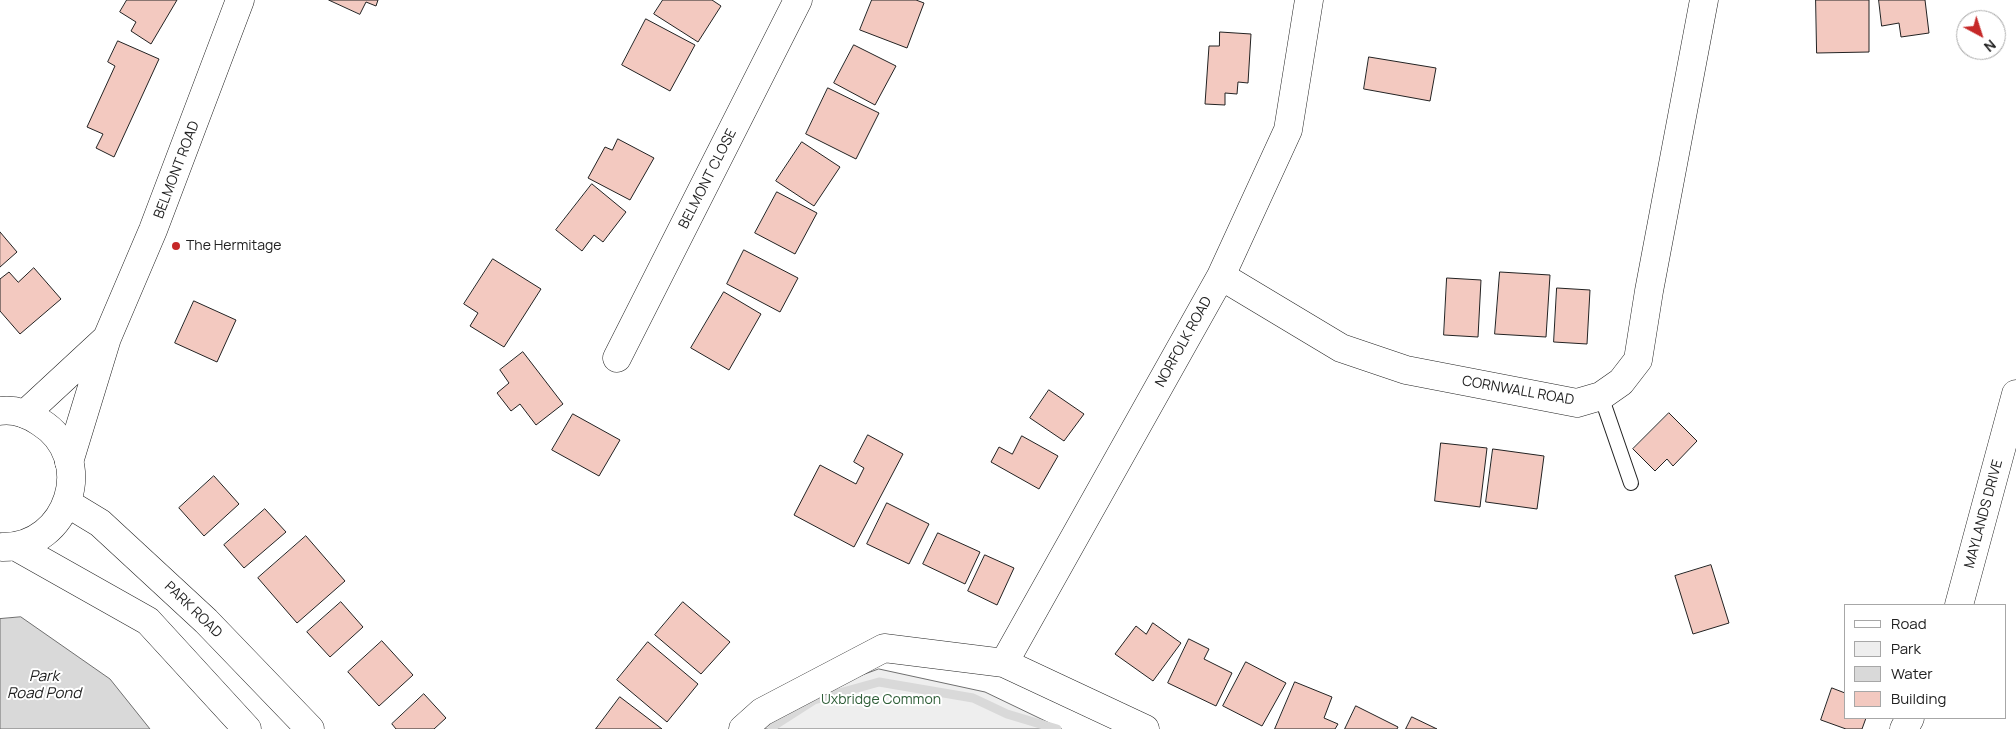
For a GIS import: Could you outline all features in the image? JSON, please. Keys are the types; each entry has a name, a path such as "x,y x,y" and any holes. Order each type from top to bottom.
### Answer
{"street":[{"name":"BELMONT ROAD","path":"69,462 107,338 180,161 240,0"},
{"name":"BELMONT CLOSE","path":"617,358 798,0"},
{"name":"NORFOLK ROAD","path":"1004,663 1221,276 1288,130 1309,0"},
{"name":"CORNWALL ROAD","path":"1221,276 1341,348 1406,370 1577,403 1601,396 1621,382 1638,360 1704,0"},
{"path":"12,412 107,338"},
{"name":"MAYLANDS DRIVE","path":"1959,604 2016,394"},
{"path":"7,547 28,542 44,533 56,522 67,503 71,483 69,462 62,445 52,431 40,422 12,412"},
{"name":"PARK ROAD","path":"67,503 100,523 206,621 310,729"},
{"path":"7,547 148,621 247,729"},
{"path":"743,729 762,712 884,648 1004,663 1145,729"}],"lane":[{"path":"1601,396 1631,483"}],"green space":[{"name":"Uxbridge Common","path":"879,669 985,692 1062,729 743,729 762,712"}],"water":[{"name":"Park Road Pond","path":"21,617 110,679 150,729 0,729 0,619"}],"building":[{"path":"127,0 177,0 151,44 131,31 136,22 120,12"},
{"path":"329,0 378,0 376,6 366,2 360,14"},
{"path":"663,0 712,0 721,6 698,42 654,14"},
{"path":"872,0 916,0 924,3 907,48 860,30"},
{"path":"1816,0 1869,0 1869,52 1817,53"},
{"path":"1879,0 1925,0 1929,33 1901,37 1899,23 1882,26"},
{"path":"646,19 695,45 670,91 622,65"},
{"path":"1220,32 1251,34 1248,83 1238,82 1237,94 1225,93 1225,105 1205,104 1209,46 1219,46"},
{"path":"118,41 159,59 114,157 96,148 103,134 87,127 115,66 108,62"},
{"path":"854,45 896,66 875,105 834,83"},
{"path":"1369,57 1436,68 1430,101 1364,89"},
{"path":"828,88 879,113 856,159 806,134"},
{"path":"618,139 654,158 630,200 588,178 605,147 612,150"},
{"path":"802,142 840,167 814,206 776,181"},
{"path":"592,184 626,212 603,242 594,235 582,251 556,230"},
{"path":"777,192 817,213 795,254 755,233"},
{"path":"0,232 17,252 0,267"},
{"path":"744,250 798,278 780,312 727,284"},
{"path":"493,259 541,289 504,347 470,326 478,313 464,304"},
{"path":"34,268 61,299 20,334 0,311 0,279 9,272 18,282"},
{"path":"1500,272 1550,275 1546,337 1495,334"},
{"path":"1447,278 1481,280 1478,337 1444,335"},
{"path":"1557,288 1590,290 1587,344 1554,342"},
{"path":"724,292 761,314 729,370 691,348"},
{"path":"194,301 236,320 217,362 175,343"},
{"path":"523,352 563,404 536,425 520,404 511,411 497,393 509,383 500,370"},
{"path":"1049,390 1084,414 1064,441 1030,418"},
{"path":"1669,413 1697,441 1673,466 1667,459 1655,471 1633,449"},
{"path":"573,414 620,440 599,476 552,450"},
{"path":"868,435 903,454 854,547 794,515 820,465 856,484 864,468 854,462"},
{"path":"1022,436 1058,456 1039,489 991,462 999,447 1012,454"},
{"path":"1441,443 1487,448 1480,507 1435,501"},
{"path":"1493,449 1544,456 1537,509 1486,502"},
{"path":"214,476 239,504 204,536 179,508"},
{"path":"887,503 929,524 909,564 867,544"},
{"path":"265,509 286,532 244,568 224,545"},
{"path":"938,533 980,552 965,584 923,564"},
{"path":"306,536 345,581 297,623 258,578"},
{"path":"985,555 1014,568 997,605 968,591"},
{"path":"1711,565 1729,623 1693,634 1675,576"},
{"path":"341,602 363,627 330,657 307,632"},
{"path":"683,602 730,642 701,674 655,635"},
{"path":"1153,623 1181,643 1153,681 1115,654 1136,626 1146,634"},
{"path":"1189,639 1209,649 1204,659 1232,673 1216,706 1168,683"},
{"path":"382,641 413,675 379,706 348,672"},
{"path":"648,642 698,684 667,722 617,680"},
{"path":"1246,662 1286,683 1262,726 1223,706"},
{"path":"1295,682 1332,697 1324,718 1338,724 1335,729 1275,729"},
{"path":"1832,688 1844,693 1844,719 1866,719 1862,729 1846,729 1821,720"},
{"path":"424,694 446,718 434,729 396,729 392,724"},
{"path":"620,697 662,729 596,729"},
{"path":"1356,706 1398,727 1397,729 1345,729"},
{"path":"1412,717 1437,729 1406,729"}],"waterway":[{"path":"772,729 775,725 814,700 879,682 973,698 1007,714 1057,729"}],"place":[{"name":"The Hermitage","path":"176,246"}]}
